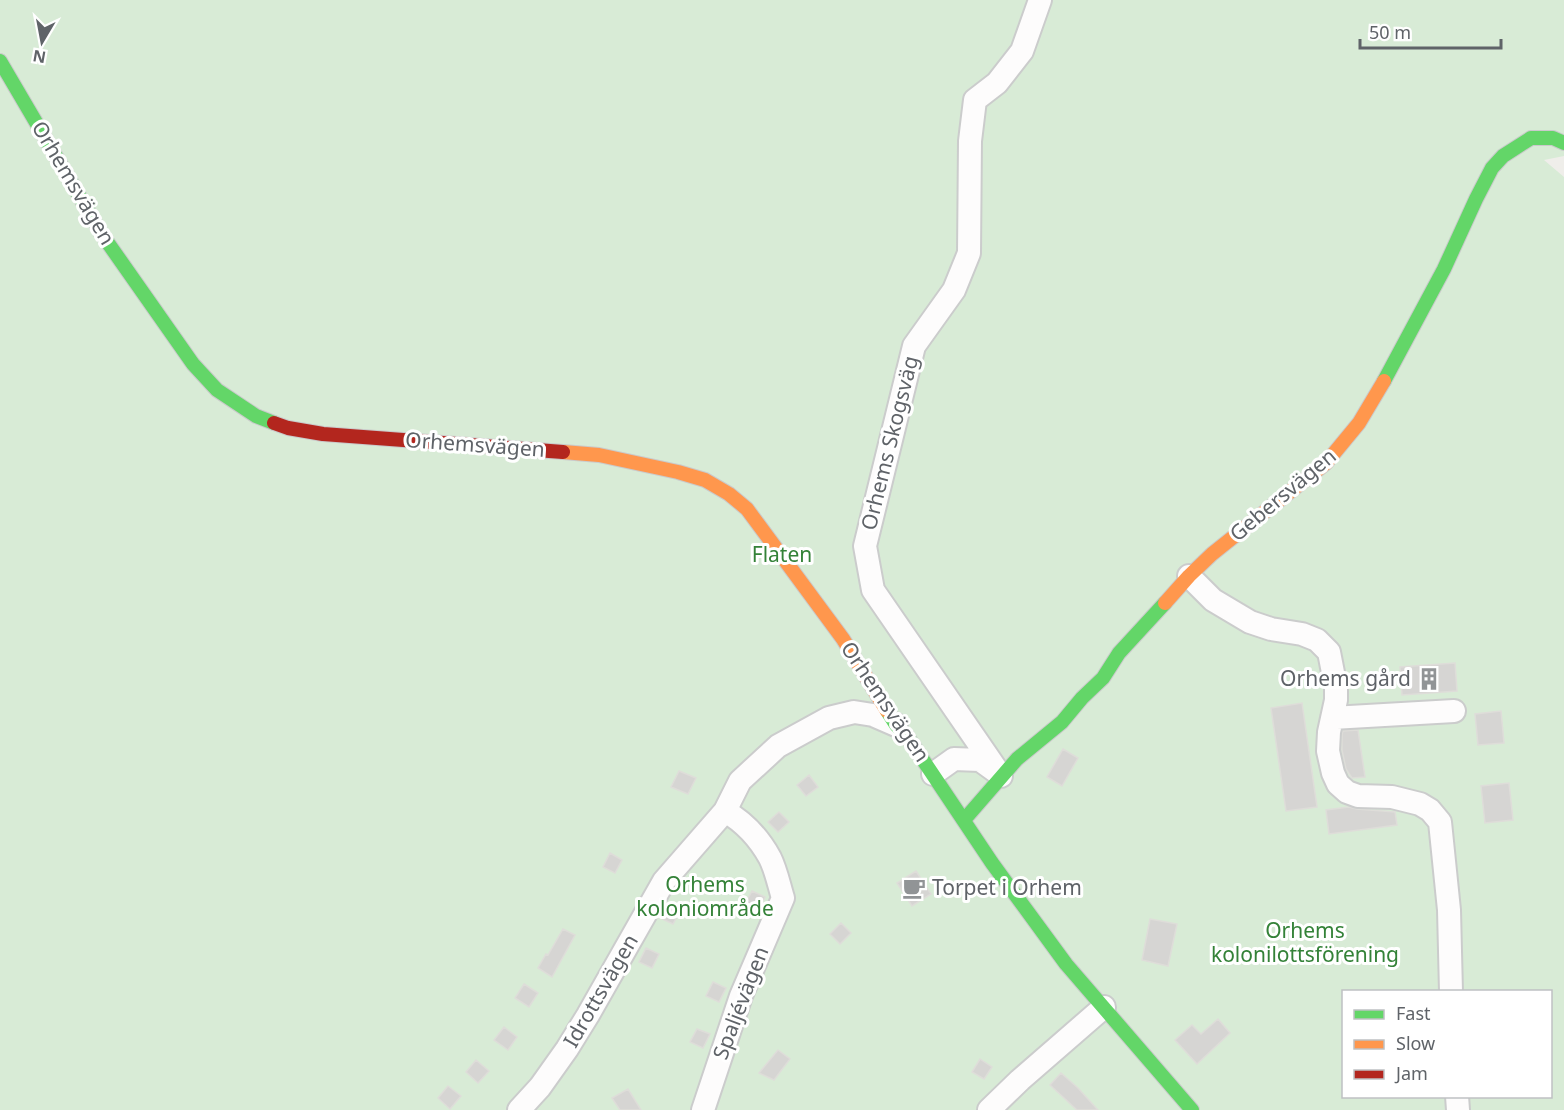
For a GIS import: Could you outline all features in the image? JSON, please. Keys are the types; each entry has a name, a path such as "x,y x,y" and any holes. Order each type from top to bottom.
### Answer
{"street":[{"name":"Orhems Skogsväg","path":"1001,776 873,590 865,546 914,346 954,290 969,253 970,141 975,100 998,83 1022,51 1040,0"},
{"name":"Orhemsvägen","path":"0,61 101,233 193,364 217,390 256,417 288,428 323,434 599,455 705,480 729,494 747,509 843,639 896,725 907,736 992,863 1066,964 1192,1110"},
{"name":"Gebersvägen","path":"1001,776 1017,759 1062,722 1103,678 1119,652 1189,576 1212,554 1326,463 1359,423 1444,269 1492,168 1503,156 1531,138 1553,138 1564,143"},
{"path":"1189,576 1213,600 1250,622 1271,630 1309,636 1317,640 1329,652 1336,694 1328,752 1338,784 1347,792 1358,796 1392,797 1420,804 1430,810 1440,822 1449,910 1451,990"},
{"path":"1332,717 1455,711"},
{"name":"Idrottsvägen","path":"519,1110 540,1087 567,1049 664,881 724,811 740,781 778,746 829,718 854,712 873,715 896,725"},
{"path":"933,774 954,759 980,760 1001,776 963,820"},
{"name":"Spaljévägen","path":"703,1110 741,996 783,898 771,859 754,834 740,819 724,811"},
{"path":"989,1110 1104,1007"}],"green space":[{"name":"Flaten","path":"0,0 1564,0 1564,156 1544,160 1564,177 1564,1110 0,1110"}],"building":[{"name":"Orhems gård","path":"1455,663 1457,691 1402,695 1400,667"},
{"path":"1302,703 1317,807 1286,811 1271,708"},
{"path":"1501,711 1504,743 1478,745 1475,714"},
{"path":"1358,730 1365,777 1352,778 1346,769 1342,750 1342,734 1343,731"},
{"path":"1063,749 1078,758 1062,786 1047,777"},
{"path":"679,771 696,778 688,794 671,787"},
{"path":"809,775 818,787 806,796 797,785"},
{"path":"1509,783 1513,820 1485,823 1481,786"},
{"path":"1349,807 1395,812 1397,825 1329,834 1326,810"},
{"path":"779,812 789,822 778,832 768,822"},
{"path":"610,853 622,860 615,873 603,867"},
{"name":"Torpet i Orhem","path":"916,871 931,894 912,906 897,883"},
{"path":"752,891 765,897 758,910 745,904"},
{"path":"667,904 680,911 673,924 660,918"},
{"path":"1150,919 1177,924 1168,966 1142,960"},
{"path":"841,923 851,933 840,944 830,934"},
{"path":"563,929 575,935 552,977 538,968"},
{"path":"646,948 659,954 652,968 639,962"},
{"path":"713,982 726,988 719,1002 706,996"},
{"path":"524,984 538,993 529,1007 515,998"},
{"path":"1218,1019 1230,1033 1197,1064 1175,1040 1192,1025 1201,1034"},
{"path":"504,1027 517,1037 508,1050 494,1040"},
{"path":"697,1029 710,1034 703,1048 690,1042"},
{"path":"778,1050 790,1059 774,1080 759,1073"},
{"path":"980,1059 992,1067 984,1079 972,1072"},
{"path":"476,1060 489,1071 478,1083 466,1072"},
{"path":"1061,1073 1098,1110 1077,1110 1050,1085"},
{"path":"448,1086 461,1096 450,1109 438,1098"},
{"path":"628,1089 641,1110 620,1110 612,1098"}],"traffic: fast":[{"path":"0,61 101,233 193,364 217,390 256,416 274,423"},
{"path":"1384,381 1444,269 1492,168 1503,156 1531,138 1553,138 1564,143"},
{"path":"964,820 1017,759 1062,722 1103,678 1119,653 1165,603"},
{"path":"887,711 907,736 992,863 1066,964 1192,1110"}],"traffic: slow":[{"path":"1165,603 1212,554 1326,463 1359,423 1384,381"},
{"path":"563,452 599,455 678,472 705,480 729,494 747,509 843,639 887,711"}],"traffic: jam":[{"path":"274,423 288,428 323,434 563,452"}],"place":[{"name":"Orhems gård","path":"1429,679"},
{"name":"Torpet i Orhem","path":"914,888"}],"park label":[{"name":"Orhems koloniområde","path":"705,897"},
{"name":"Orhems kolonilottsförening","path":"1305,943"}]}
